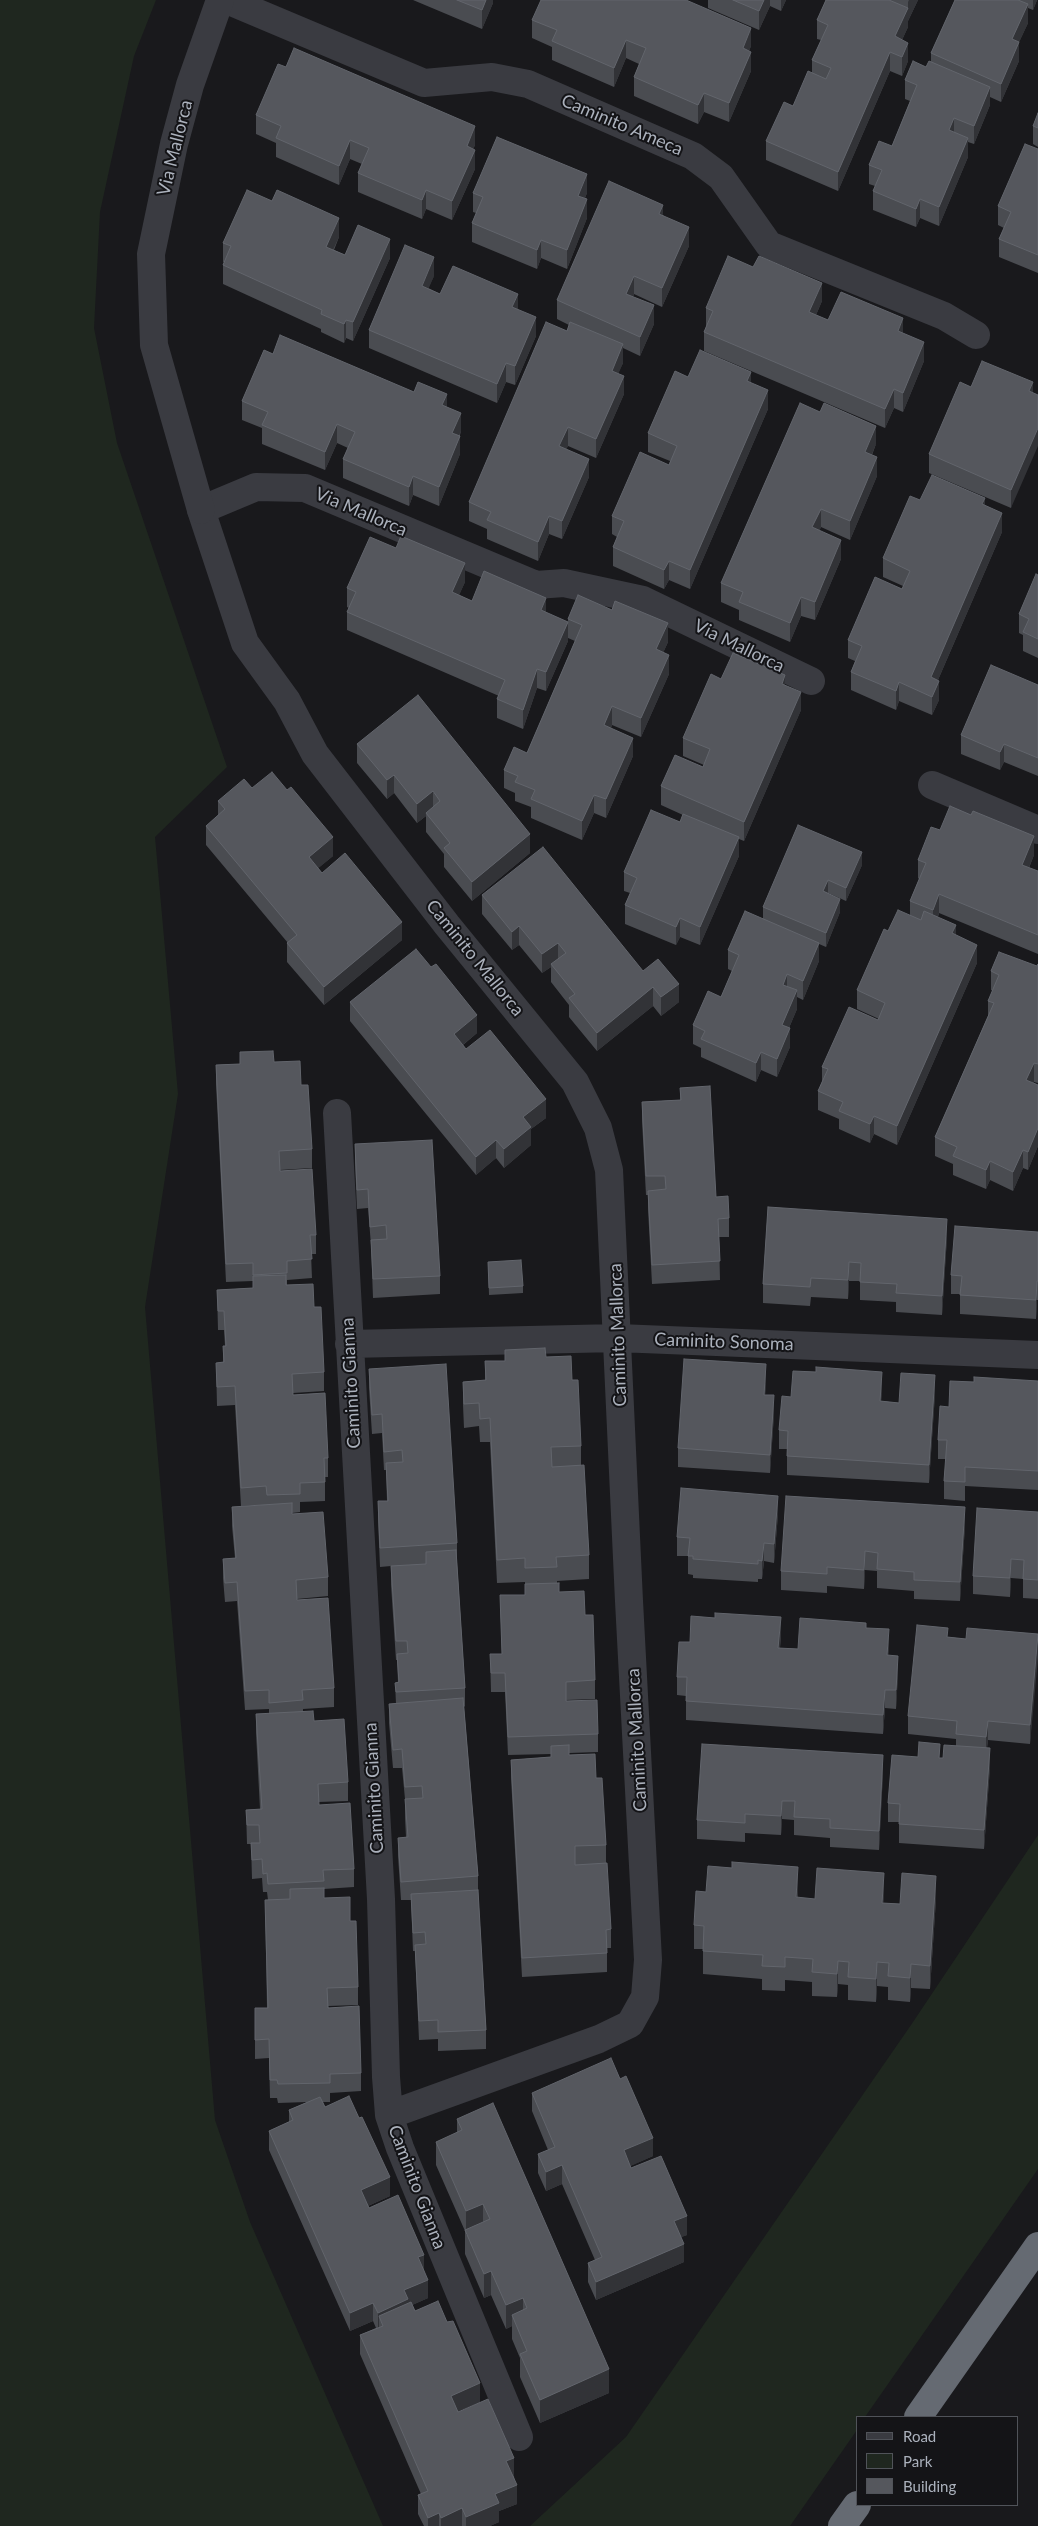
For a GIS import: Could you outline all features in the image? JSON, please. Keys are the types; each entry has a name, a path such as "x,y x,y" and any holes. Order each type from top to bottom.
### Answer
{"highway":[{"path":"919,2416 1038,2246"},
{"path":"842,2526 856,2506"}],"street":[{"name":"Via Mallorca","path":"220,0 190,85 174,144 151,254 154,345 201,510 256,487 306,488 536,585 564,583 643,600 811,681"},
{"name":"Caminito Ameca","path":"227,0 424,83 492,77 528,84 693,156 721,177 768,246 944,316 976,335"},
{"name":"Caminito Mallorca","path":"201,510 245,643 287,701 315,754 447,925 575,1082 598,1128 610,1170 628,1591 647,1941 644,1996 630,2024 599,2039 389,2115"},
{"path":"932,785 1038,830"},
{"name":"Caminito Gianna","path":"337,1113 381,1899 386,2076 389,2115 400,2148 520,2437"},
{"name":"Caminito Sonoma","path":"349,1344 618,1338 1038,1355"}],"green space":[{"path":"0,0 156,0 134,56 100,212 94,328 117,443 227,767 155,837 178,1094 145,1307 215,2120 250,2222 383,2526 0,2526"},
{"path":"1038,1835 1038,2169 866,2416 856,2416 856,2431 790,2526 530,2526 626,2437 911,2025"}],"building":[{"path":"457,0 486,0 482,10"},
{"path":"541,0 686,0 751,28 743,48 751,52 729,103 704,93 698,105 634,77 646,48 626,40 614,68 552,41 557,30 532,20"},
{"path":"733,0 764,0 759,11"},
{"path":"826,0 889,0 908,8 895,36 908,43 902,57 890,52 838,172 766,141 784,102 793,106 808,71 826,79 831,68 812,60 828,25 817,20"},
{"path":"955,0 1018,0 1028,4 1012,39 1019,42 1001,84 931,53"},
{"path":"294,48 475,126 467,146 475,150 452,201 426,190 422,200 358,173 369,148 350,140 339,166 276,138 281,126 256,115 278,64 286,67"},
{"path":"913,61 926,67 929,61 990,87 974,126 954,118 949,130 968,138 939,207 920,199 916,209 873,191 882,170 869,165 879,141 892,146 917,85 905,80"},
{"path":"1038,113 1038,128 1033,126"},
{"path":"497,137 587,174 578,196 587,199 567,250 541,240 537,250 472,223 483,197 473,193"},
{"path":"1025,144 1038,149 1038,255 999,239 1011,212 998,206"},
{"path":"609,181 663,205 659,214 689,227 662,288 634,276 626,294 654,305 640,337 557,300"},
{"path":"247,190 272,201 277,190 339,218 326,247 345,255 358,225 390,239 353,322 346,320 344,324 321,314 322,310 223,265 231,246 223,243"},
{"path":"405,245 434,257 422,286 440,294 453,266 518,294 512,307 536,317 515,366 506,363 497,384 369,330"},
{"path":"728,256 753,267 759,256 822,283 809,312 828,320 841,292 903,318 898,331 924,342 903,393 894,389 885,409 704,332 713,311 706,308"},
{"path":"546,322 567,331 570,322 623,344 612,371 624,376 596,439 568,427 559,446 589,459 562,521 549,516 538,542 487,520 491,512 469,502"},
{"path":"280,335 414,392 418,382 447,394 442,405 461,413 452,433 460,436 439,487 413,476 409,487 343,459 355,432 337,424 325,452 262,425 268,412 242,401 264,350 273,354"},
{"path":"700,350 751,372 747,381 768,390 690,570 669,561 664,570 613,547 624,521 612,516 640,452 669,465 677,446 648,433 675,371 688,377"},
{"path":"982,361 1033,382 1029,391 1038,395 1038,428 1011,490 929,454 960,382 971,387"},
{"path":"800,403 820,412 824,403 876,426 865,452 877,457 850,521 821,509 812,527 841,540 815,602 801,597 790,623 739,602 743,592 721,583"},
{"path":"932,475 985,498 982,504 1002,513 931,677 939,681 932,697 899,682 896,691 851,672 862,646 848,640 875,577 902,589 910,571 883,558 910,496 920,500"},
{"path":"401,536 465,563 452,592 472,601 484,571 546,598 541,610 568,622 546,672 537,669 523,710 497,699 505,680 347,612 356,592 347,588 370,537 396,548"},
{"path":"1036,574 1038,575 1038,639 1023,632 1029,619 1019,614"},
{"path":"578,595 612,610 615,601 668,623 656,649 669,655 641,718 612,706 604,725 633,738 606,799 594,795 582,821 531,799 535,790 515,782 518,776 504,770 514,747 527,753 582,625 568,619"},
{"path":"733,653 785,675 782,684 801,692 744,822 661,786 675,755 703,767 710,749 683,738 711,674 721,679"},
{"path":"991,665 1038,685 1038,758 1004,744 1000,752 961,735"},
{"path":"418,695 530,834 472,882 444,848 450,843 426,813 440,801 433,791 417,804 394,775 387,780 357,744"},
{"path":"272,772 287,790 291,787 333,837 309,857 322,873 345,853 402,922 324,987 287,943 297,935 206,826 225,809 218,801 244,779 252,788"},
{"path":"950,806 971,815 973,811 1034,836 1022,865 1038,871 1038,935 939,894 933,910 910,901 926,863 918,860 931,827 940,830"},
{"path":"651,810 680,822 683,814 739,837 700,927 680,918 676,927 625,905 637,878 624,872"},
{"path":"798,825 862,852 846,888 828,880 823,891 840,899 826,933 763,907"},
{"path":"543,847 643,971 658,959 679,984 661,997 653,987 597,1033 569,998 575,994 551,964 566,953 558,943 542,954 519,926 512,932 482,895"},
{"path":"898,910 921,920 924,911 956,925 952,933 977,945 897,1126 874,1116 870,1124 839,1111 843,1102 818,1091 828,1069 822,1067 849,1007 878,1020 885,1003 857,990 884,929 888,931"},
{"path":"745,911 819,943 803,981 787,974 783,985 797,990 782,1025 790,1028 777,1059 761,1052 756,1063 701,1039 705,1031 693,1025 708,991 721,997 739,955 728,950"},
{"path":"416,949 431,967 436,964 477,1015 454,1034 466,1049 490,1030 546,1099 523,1117 531,1127 504,1149 496,1140 476,1157 350,1002"},
{"path":"999,952 1037,966 1038,964 1038,1064 1034,1063 1026,1080 1038,1085 1038,1128 1028,1152 1023,1150 1013,1172 990,1161 986,1170 953,1156 957,1147 935,1137 994,1003 988,1001 999,975 991,971"},
{"path":"273,1051 274,1062 300,1061 301,1085 308,1085 312,1149 279,1151 280,1171 312,1169 316,1235 310,1235 312,1259 287,1261 287,1273 253,1275 253,1263 226,1264 216,1065 240,1064 240,1052"},
{"path":"710,1086 716,1197 728,1196 729,1218 718,1219 720,1261 652,1265 648,1191 666,1189 665,1176 646,1176 642,1102 681,1100 680,1088"},
{"path":"432,1140 440,1276 373,1279 371,1240 387,1239 386,1225 370,1227 368,1189 357,1190 355,1144"},
{"path":"768,1207 947,1219 942,1296 896,1293 897,1284 860,1282 861,1263 849,1262 848,1280 811,1278 810,1287 763,1284"},
{"path":"955,1226 1038,1232 1036,1300 960,1295 962,1276 951,1275"},
{"path":"521,1260 523,1286 489,1288 488,1262"},
{"path":"286,1275 286,1285 313,1284 314,1307 321,1307 324,1372 292,1374 293,1395 325,1393 328,1458 324,1458 325,1482 300,1483 300,1494 267,1495 266,1486 241,1488 235,1386 217,1387 216,1363 224,1362 223,1346 226,1346 224,1311 218,1311 217,1290 253,1288 253,1276"},
{"path":"545,1348 546,1357 571,1356 572,1380 578,1380 581,1446 551,1447 552,1467 584,1465 589,1555 556,1557 557,1567 525,1568 525,1558 497,1560 490,1418 480,1419 479,1403 464,1404 463,1382 486,1380 485,1361 505,1361 505,1350"},
{"path":"684,1359 766,1364 764,1395 774,1395 770,1455 678,1448"},
{"path":"446,1364 457,1543 380,1548 378,1501 388,1501 386,1463 403,1462 402,1450 384,1452 382,1414 372,1415 369,1369"},
{"path":"816,1367 882,1372 880,1401 899,1403 901,1373 935,1375 929,1465 787,1456 788,1431 779,1430 782,1396 791,1397 793,1371 816,1372"},
{"path":"974,1377 1038,1381 1038,1471 965,1467 965,1482 944,1481 947,1440 938,1440 940,1406 949,1407 950,1381 974,1382"},
{"path":"681,1488 778,1496 774,1544 764,1543 762,1561 758,1560 758,1564 693,1559 693,1556 688,1556 690,1538 677,1537"},
{"path":"786,1496 965,1507 960,1582 914,1580 914,1572 877,1569 878,1553 865,1551 864,1570 827,1567 827,1574 781,1571"},
{"path":"292,1503 292,1514 323,1512 328,1577 296,1580 297,1600 328,1598 334,1688 302,1690 303,1700 269,1703 269,1690 245,1691 237,1582 225,1583 223,1559 236,1558 232,1507"},
{"path":"977,1508 1038,1512 1038,1580 1023,1579 1024,1560 1011,1559 1010,1578 973,1576"},
{"path":"456,1550 465,1688 396,1692 395,1683 399,1682 397,1654 408,1653 407,1641 396,1641 391,1566 426,1564 426,1552"},
{"path":"559,1583 559,1592 584,1591 585,1615 593,1615 595,1680 566,1682 566,1701 597,1700 598,1734 508,1737 505,1673 491,1673 490,1654 502,1654 500,1595 525,1595 525,1584"},
{"path":"715,1613 781,1617 778,1648 798,1649 800,1618 866,1623 866,1628 889,1629 887,1655 898,1656 896,1690 885,1690 883,1715 686,1701 687,1677 677,1677 679,1642 690,1642 691,1616 715,1618"},
{"path":"917,1625 948,1628 947,1637 966,1639 967,1628 1038,1634 1030,1725 988,1721 986,1737 956,1734 957,1721 908,1716"},
{"path":"463,1698 478,1876 401,1882 398,1838 408,1837 405,1799 423,1798 422,1786 405,1787 402,1749 393,1750 389,1704"},
{"path":"313,1711 314,1721 344,1719 348,1782 318,1784 319,1805 350,1803 354,1869 323,1870 324,1881 268,1884 267,1873 263,1874 262,1859 252,1860 251,1843 260,1843 259,1825 247,1825 246,1810 262,1809 256,1714"},
{"path":"919,1742 940,1744 939,1758 943,1758 944,1745 990,1748 984,1830 899,1824 900,1804 888,1803 892,1755 918,1757"},
{"path":"702,1744 883,1755 879,1831 830,1828 830,1819 794,1817 795,1801 782,1801 781,1816 745,1814 745,1823 697,1820"},
{"path":"569,1745 569,1755 595,1754 596,1778 602,1778 606,1845 575,1846 575,1865 607,1863 611,1929 606,1930 607,1953 522,1958 511,1760 551,1757 551,1746"},
{"path":"732,1862 798,1867 796,1897 815,1899 817,1868 884,1873 882,1903 900,1904 902,1873 936,1876 930,1966 911,1964 910,1978 888,1976 889,1963 877,1962 876,1979 848,1977 849,1962 838,1961 837,1974 812,1972 813,1959 785,1957 785,1967 762,1966 763,1955 703,1951 704,1926 694,1925 696,1891 706,1892 708,1866 732,1868"},
{"path":"324,1888 324,1898 350,1897 350,1921 356,1921 358,1987 327,1988 328,2008 359,2006 361,2073 330,2074 330,2083 278,2084 277,2080 270,2080 269,2039 255,2040 255,2008 268,2008 265,1900 290,1899 290,1889"},
{"path":"478,1890 486,2030 438,2032 438,2020 419,2021 415,1945 426,1944 425,1932 413,1933 411,1894"},
{"path":"611,2058 620,2079 626,2076 653,2138 624,2150 631,2168 661,2156 687,2216 674,2221 684,2244 596,2282 588,2263 602,2257 562,2165 546,2172 538,2154 555,2147 532,2093"},
{"path":"349,2096 359,2118 362,2117 390,2177 361,2190 369,2208 398,2195 424,2255 418,2257 428,2280 404,2290 408,2299 378,2313 373,2303 350,2313 269,2131 293,2120 289,2110 320,2097 325,2107"},
{"path":"493,2103 609,2369 540,2400 520,2354 527,2351 512,2315 527,2308 523,2298 506,2305 491,2271 484,2274 465,2230 490,2219 483,2204 466,2211 436,2142 462,2130 457,2119"},
{"path":"438,2301 447,2322 453,2321 480,2383 451,2396 458,2412 488,2399 514,2458 506,2461 517,2485 495,2494 499,2503 466,2517 462,2508 441,2518 439,2513 428,2518 418,2495 428,2491 360,2335 383,2326 379,2316 411,2302 415,2311"}]}
